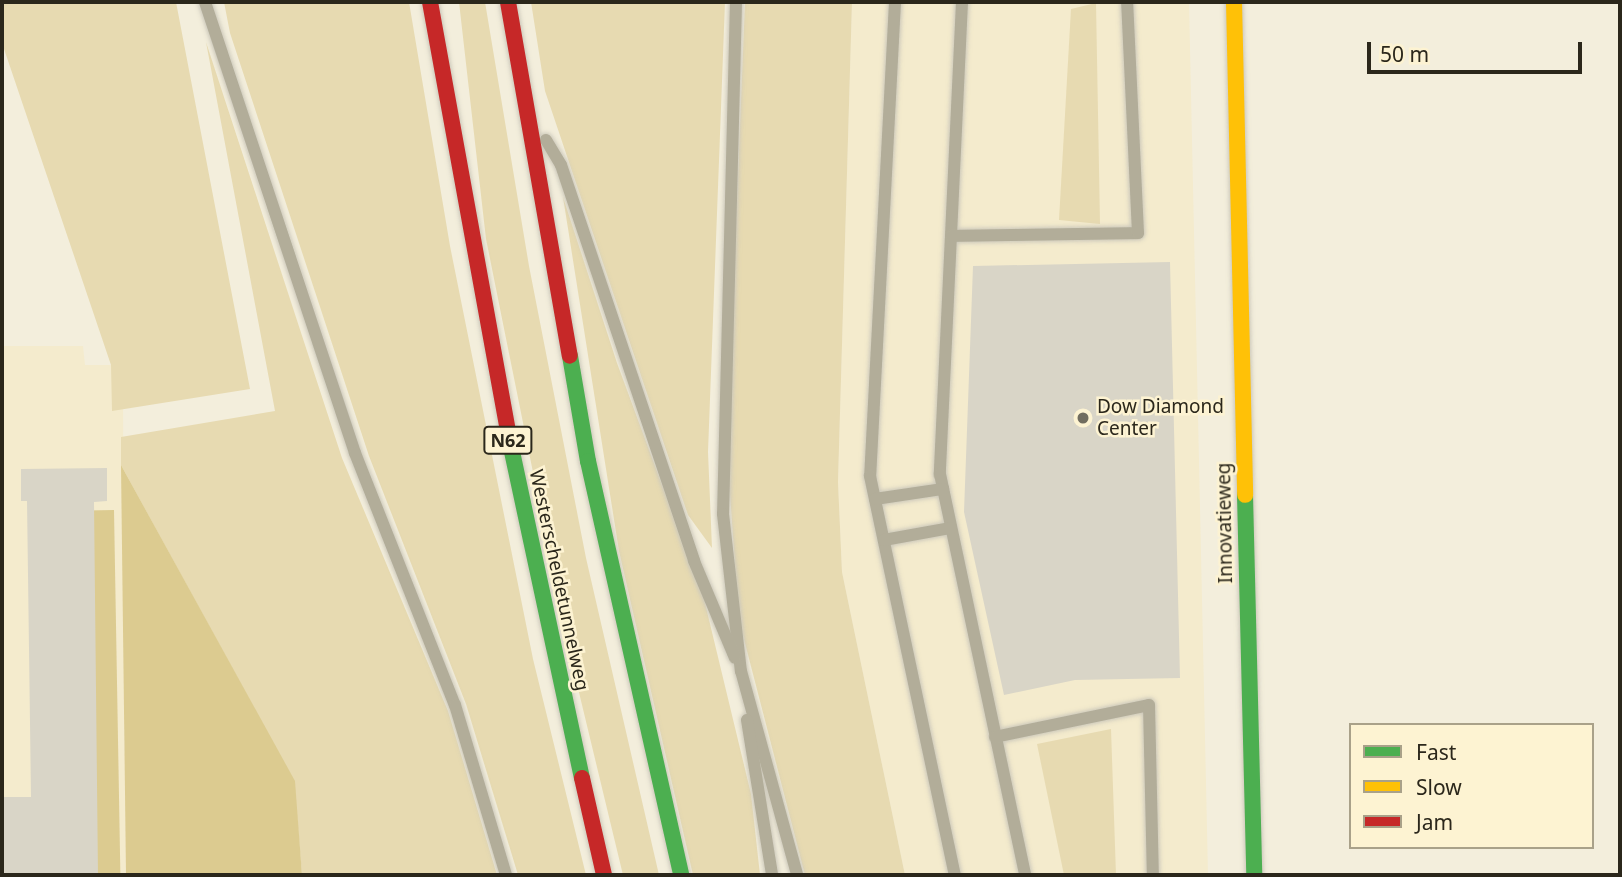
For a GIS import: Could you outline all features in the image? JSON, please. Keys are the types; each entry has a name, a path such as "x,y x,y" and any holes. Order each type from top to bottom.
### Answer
{"main road":[{"name":"Westerscheldetunnelweg","path":"430,2 519,495 604,875"},
{"path":"508,2 588,461 681,875"},
{"name":"Innovatieweg","path":"1234,2 1254,875"}],"lane":[{"path":"205,2 355,453 455,705 506,875"},
{"path":"736,2 723,502 741,671 772,875"},
{"path":"895,2 870,476 955,875"},
{"path":"962,2 943,489 1025,875"},
{"path":"951,236 1138,233 1127,2"},
{"path":"524,103 561,165 694,561 741,671 797,875"},
{"path":"875,499 943,489"},
{"path":"884,540 951,528"},
{"path":"995,737 1149,705 1153,875"}],"shaded area":[{"path":"2,2 176,2 250,389 112,411 111,365 2,43"},
{"path":"224,2 409,2 450,246 533,659 586,875 518,875 466,704 369,456 230,33"},
{"path":"459,2 485,2 529,266 586,558 659,875 623,875 569,651 486,239"},
{"path":"531,2 725,2 708,452 712,548 688,515 545,91"},
{"path":"745,2 852,2 838,482 842,572 905,875 805,875 739,620 727,452"},
{"path":"852,2 1189,2 1208,875 905,875 842,572 838,482"},
{"path":"1096,3 1100,224 1059,220 1071,9"},
{"path":"206,42 342,458 448,711 497,875 302,875 294,781 121,465 121,437 275,411"},
{"path":"563,197 617,363 704,599 751,794 760,875 693,875 619,551"},
{"path":"2,346 83,346 85,365 123,365 124,745 138,875 2,875"},
{"path":"121,465 295,781 302,875 126,875"},
{"path":"87,510 114,510 120,875 93,875"},
{"path":"1111,729 1116,875 1064,875 1037,744"}],"building":[{"path":"1170,262 1180,678 1075,680 1004,695 964,512 973,266"},
{"path":"107,468 107,501 94,502 98,875 2,875 2,797 31,797 27,501 21,501 21,469"}],"traffic: fast":[{"path":"570,356 588,461 681,875"},
{"path":"508,433 582,778"},
{"path":"1245,495 1254,875"}],"traffic: slow":[{"path":"1234,2 1245,495"}],"traffic: jam":[{"path":"430,2 508,433"},
{"path":"508,2 570,356"},
{"path":"582,778 604,875"}],"place":[{"name":"Dow Diamond Center","path":"1083,418"}]}
